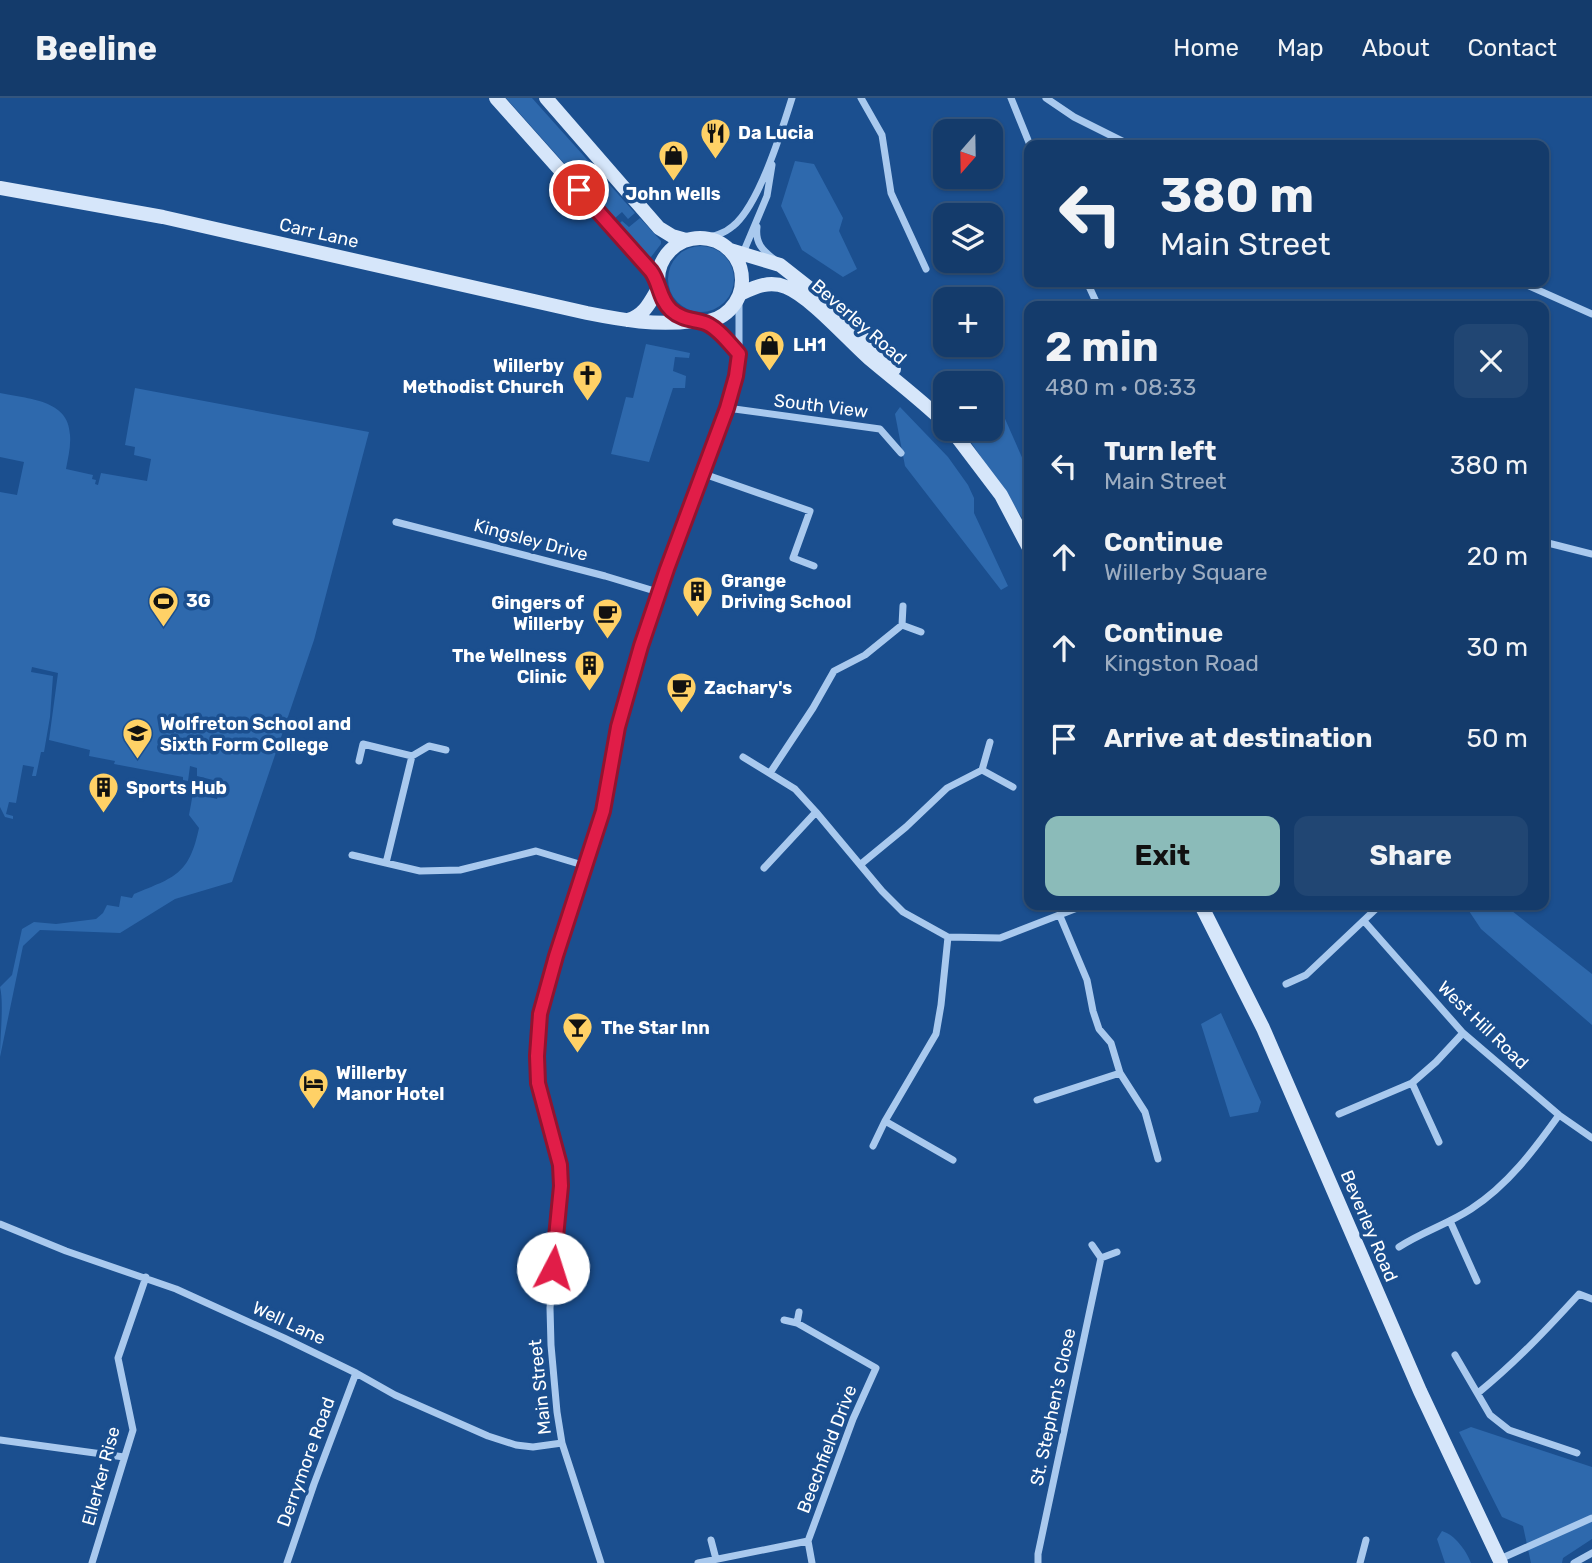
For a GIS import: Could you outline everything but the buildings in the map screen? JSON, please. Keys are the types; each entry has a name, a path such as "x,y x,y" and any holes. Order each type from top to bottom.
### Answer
{"main road":[{"path":"496,98 659,284 671,309 698,321 725,314 739,295 742,277 738,257 713,240 686,240 659,228 546,98"},
{"name":"Carr Lane","path":"0,188 163,217 457,285 628,320 673,324 698,321"},
{"path":"628,320 645,311 659,284 662,263 666,256 671,249 686,240"},
{"name":"Beverley Road","path":"738,257 780,265 827,302 887,361 912,392"},
{"name":"Beverley Road","path":"739,295 772,283 787,287 803,297 933,412"},
{"path":"960,441 1001,495 1024,539"},
{"name":"Beverley Road","path":"1204,910 1263,1028 1420,1391 1500,1561"}],"street":[{"name":"Beverley Road","path":"703,238 719,235 736,225 748,210 774,154 792,98"},
{"path":"861,98 883,135 891,193 926,269"},
{"path":"1011,98 1028,140"},
{"path":"1046,98 1074,117 1120,140"},
{"name":"Beverley Road","path":"738,257 767,196 774,154"},
{"name":"Beverley Road","path":"758,219 756,237 759,246 780,265"},
{"path":"1531,287 1592,314"},
{"name":"Main Street","path":"601,1563 562,1443 553,1380 550,1321 561,1186 560,1165 538,1083 540,1014 603,811 623,707 658,592 704,474 736,376 739,354 739,295"},
{"path":"698,321 728,342 739,354"},
{"name":"South View","path":"727,408 880,429 901,453"},
{"path":"704,474 810,511 793,558 814,566"},
{"name":"Kingsley Drive","path":"396,522 658,592"},
{"path":"1549,543 1592,554"},
{"path":"770,773 834,671 865,655 902,625 903,606"},
{"path":"902,625 921,632"},
{"path":"860,864 906,827 947,788 982,771 990,742"},
{"path":"359,761 363,744 412,756 429,746 446,750"},
{"path":"386,863 412,756"},
{"path":"743,757 795,789 903,912 948,937 1000,938 1074,910"},
{"path":"982,771 1013,787"},
{"path":"764,867 816,812"},
{"path":"352,855 420,871 440,872 481,866 536,851 586,866"},
{"path":"1286,984 1306,975 1375,910"},
{"path":"1060,916 1087,980 1099,1029 1111,1043 1120,1073 1145,1112 1158,1159"},
{"name":"West Hill Road","path":"1364,921 1463,1033 1559,1115 1592,1138"},
{"path":"873,1146 936,1034 942,1005 948,937"},
{"path":"1339,1114 1412,1083 1463,1033"},
{"path":"1037,1100 1120,1073"},
{"path":"1412,1083 1439,1142"},
{"path":"1399,1247 1488,1197 1533,1152 1559,1115"},
{"path":"885,1121 953,1160"},
{"path":"1450,1220 1477,1281"},
{"name":"Well Lane","path":"0,1224 66,1251 146,1277 284,1338 395,1395 498,1439 533,1447 562,1443"},
{"path":"1092,1245 1101,1258 1117,1252"},
{"name":"St. Stephen's Close","path":"1038,1563 1101,1258"},
{"name":"Ellerker Rise","path":"92,1563 133,1430 118,1358 146,1277"},
{"path":"1478,1393 1539,1338 1579,1294 1592,1299"},
{"path":"797,1323 799,1312"},
{"name":"Beechfield Drive","path":"784,1320 797,1323 876,1368 884,1366"},
{"path":"1455,1355 1490,1415 1509,1430 1577,1453"},
{"name":"Beechfield Drive","path":"812,1563 807,1541 853,1419 876,1368"},
{"name":"Derrymore Road","path":"287,1563 356,1373"},
{"path":"0,1440 124,1457"},
{"path":"1500,1561 1592,1518"},
{"path":"711,1540 716,1559"},
{"path":"1360,1563 1366,1540"},
{"name":"Beechfield Drive","path":"698,1563 807,1541"},
{"path":"1574,1563 1592,1553"}],"shaded area":[{"path":"506,98 532,98 635,213 628,219 622,212 614,219"},
{"path":"795,161 814,164 843,218 839,231 857,269 843,277 802,250 781,206"},
{"path":"640,218 661,241 651,257 646,255 619,224 622,221 629,227"},
{"path":"701,246 714,249 724,256 731,266 734,279 731,292 724,302 714,309 701,312 688,309 678,302 671,292 668,279 671,266 678,256 688,249"},
{"path":"646,344 690,353 689,358 675,357 673,371 686,376 685,388 673,388 649,462 611,454 626,397 633,398"},
{"name":"Wolfreton School and Sixth Form College","path":"135,388 369,432 314,640 232,882 175,899 120,933 40,930 23,946 0,1057 0,987 12,975 22,929 34,922 56,924 96,919 107,905 119,907 121,896 132,898 134,894 170,878 185,865 195,844 199,828 189,815 193,793 217,799 221,782 197,776 197,768 190,766 188,781 183,780 183,777 114,764 115,761 89,756 90,750 49,740 58,673 32,667 31,672 53,676 44,752 41,752 36,776 32,776 34,767 23,765 16,803 9,802 6,814 13,816 13,819 5,817 0,807 0,492 17,495 24,462 0,457 0,393 34,399 55,407 68,423 70,448 66,469 93,475 92,479 96,480 95,484 98,485 101,473 147,481 151,459 134,455 135,447 125,445"},
{"path":"900,407 948,457 968,485 974,498 974,513 1008,586 1001,590 905,466 895,414"},
{"path":"1003,414 1024,462 1024,521 970,441 1003,441"},
{"path":"1468,910 1512,910 1592,974 1592,1025 1481,929"},
{"path":"1221,1013 1261,1102 1258,1112 1230,1117 1201,1024"},
{"path":"1471,1427 1592,1467 1592,1539 1563,1558 1562,1563 1531,1563 1523,1526 1502,1517 1459,1432"},
{"path":"1442,1531 1459,1544 1471,1563 1445,1563 1437,1539"}],"place":[{"name":"Da Lucia","path":"715,160"},
{"name":"John Wells","path":"673,183"},
{"name":"LH1","path":"770,372"},
{"name":"Willerby Methodist Church","path":"587,403"},
{"name":"Grange Driving School","path":"698,618"},
{"name":"3G","path":"163,628"},
{"name":"Gingers of Willerby","path":"607,640"},
{"name":"The Wellness Clinic","path":"590,693"},
{"name":"Zachary's","path":"681,715"},
{"name":"Wolfreton School and Sixth Form College","path":"137,761"},
{"name":"Sports Hub","path":"103,815"},
{"name":"The Star Inn","path":"578,1055"},
{"name":"Willerby Manor Hotel","path":"313,1110"}],"route":[{"path":"553,1268 561,1186 560,1165 538,1083 540,1014 556,956 597,834 628,687 658,592 727,408 739,354 704,322 685,319 665,303 658,280 579,190"}]}
